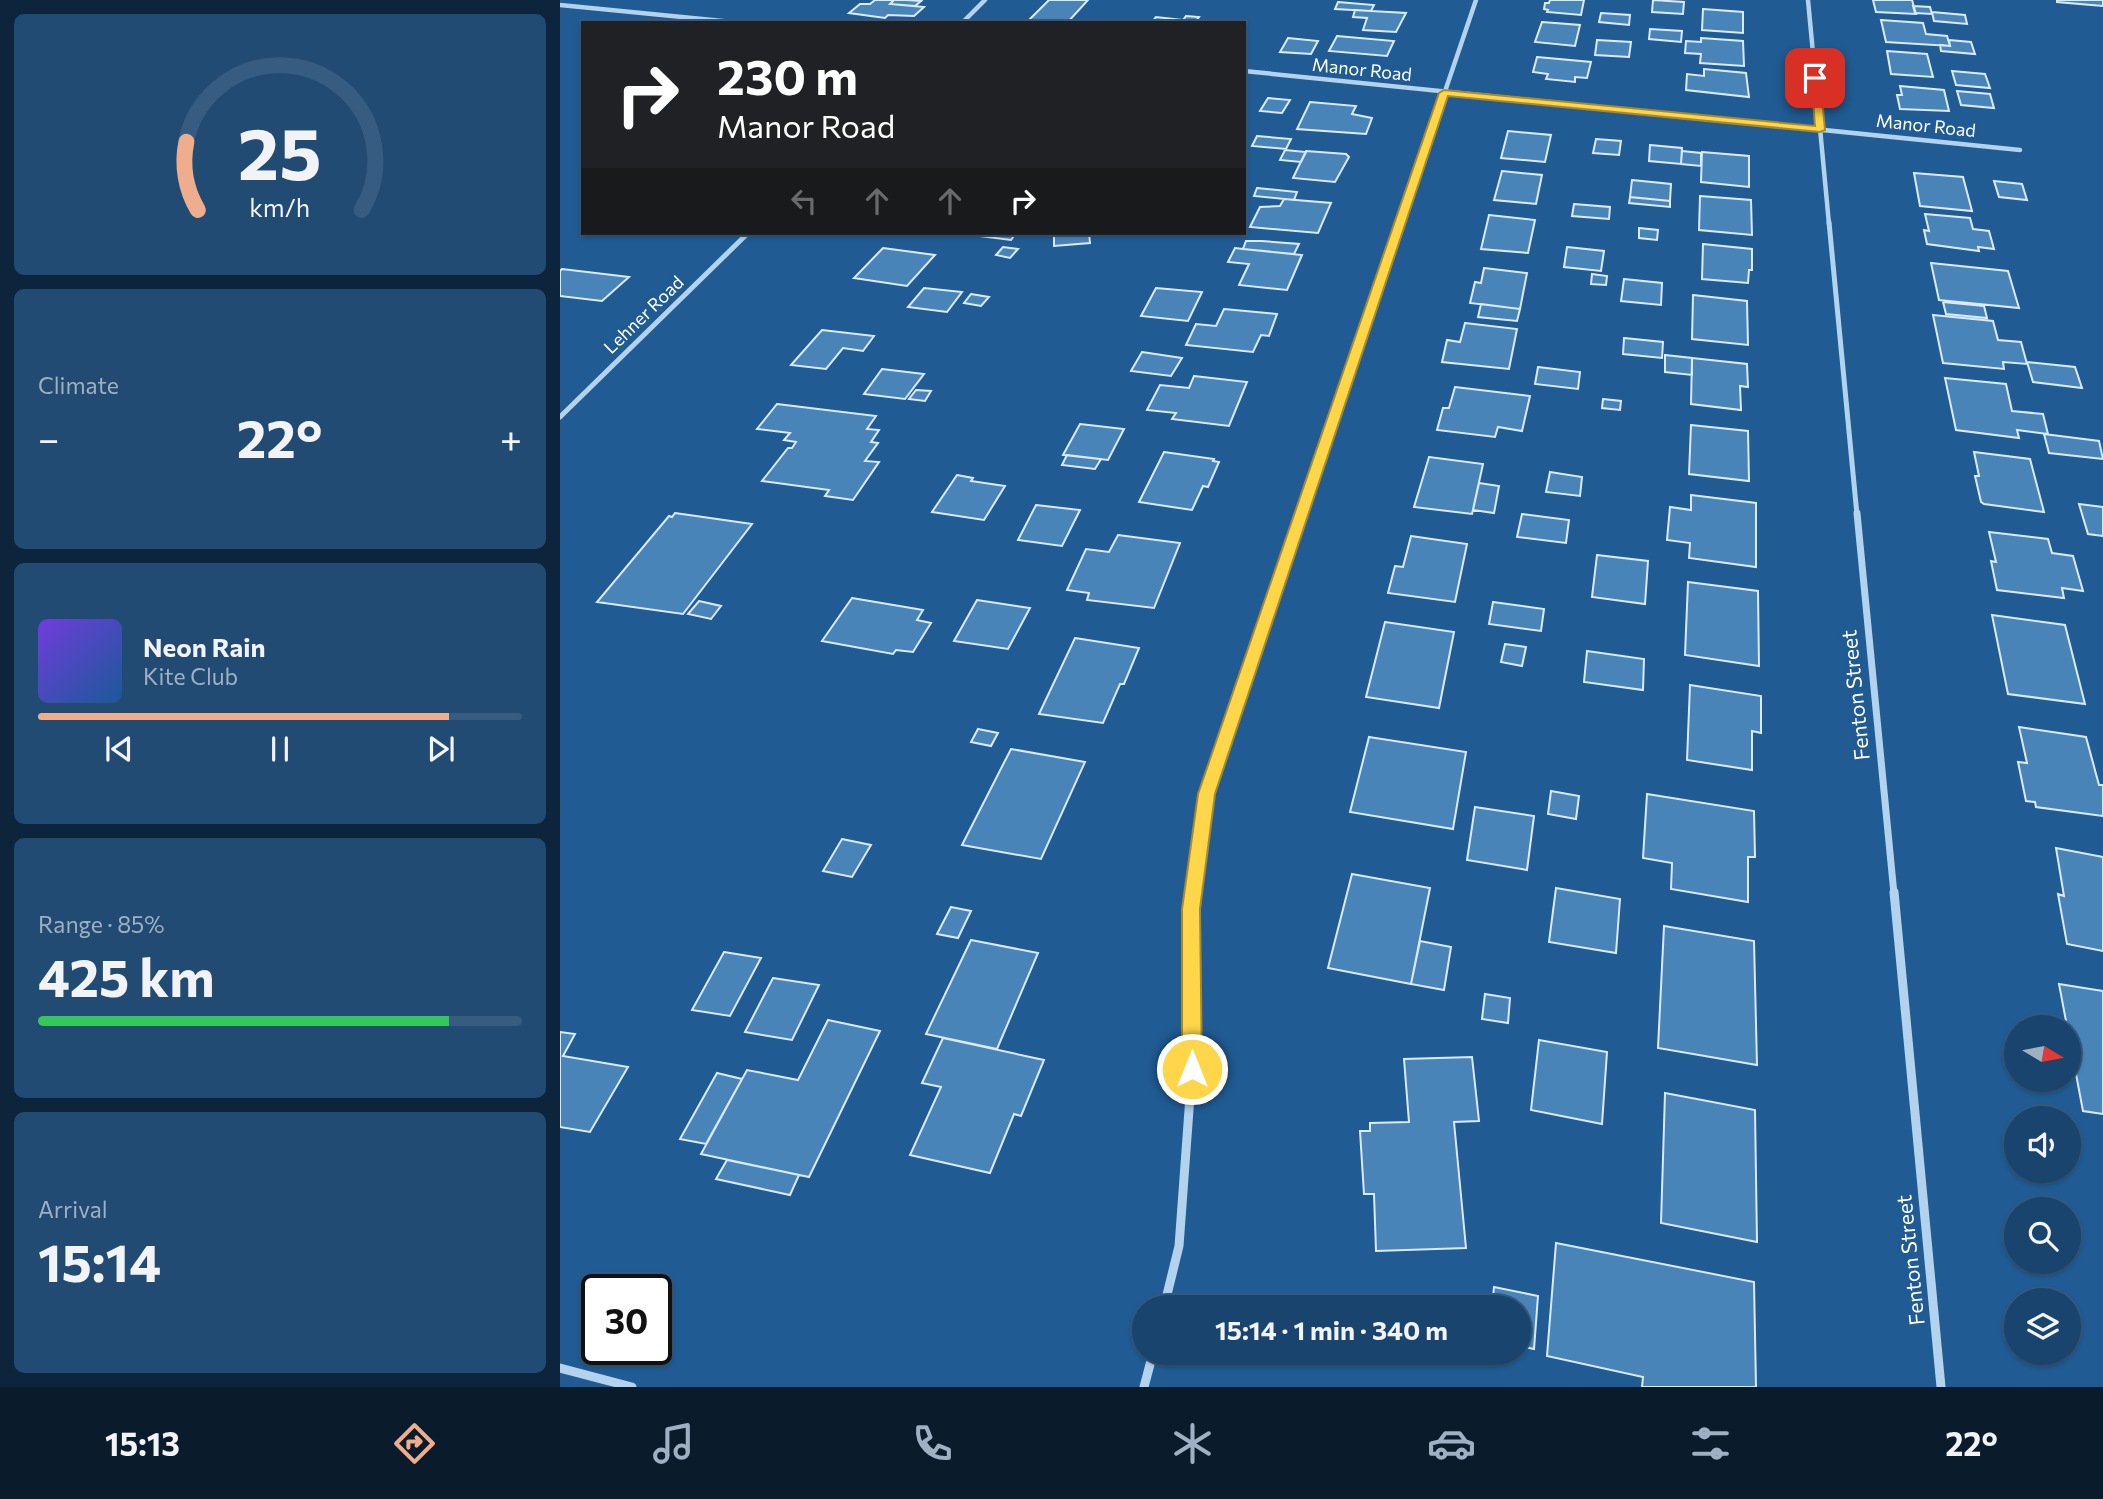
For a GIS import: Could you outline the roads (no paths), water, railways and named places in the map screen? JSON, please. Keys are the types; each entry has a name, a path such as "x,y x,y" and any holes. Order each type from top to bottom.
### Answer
{"street":[{"path":"964,21 985,0"},
{"path":"1167,1295 1179,1246 1192,1069 1191,909 1207,794 1476,0"},
{"name":"Fenton Street","path":"1808,0 1941,1387"},
{"path":"560,5 723,21"},
{"name":"Manor Road","path":"1246,71 2020,150"},
{"name":"Lehner Road","path":"560,417 746,235"},
{"path":"1144,1387 1150,1365"},
{"path":"560,1368 632,1387"}]}
